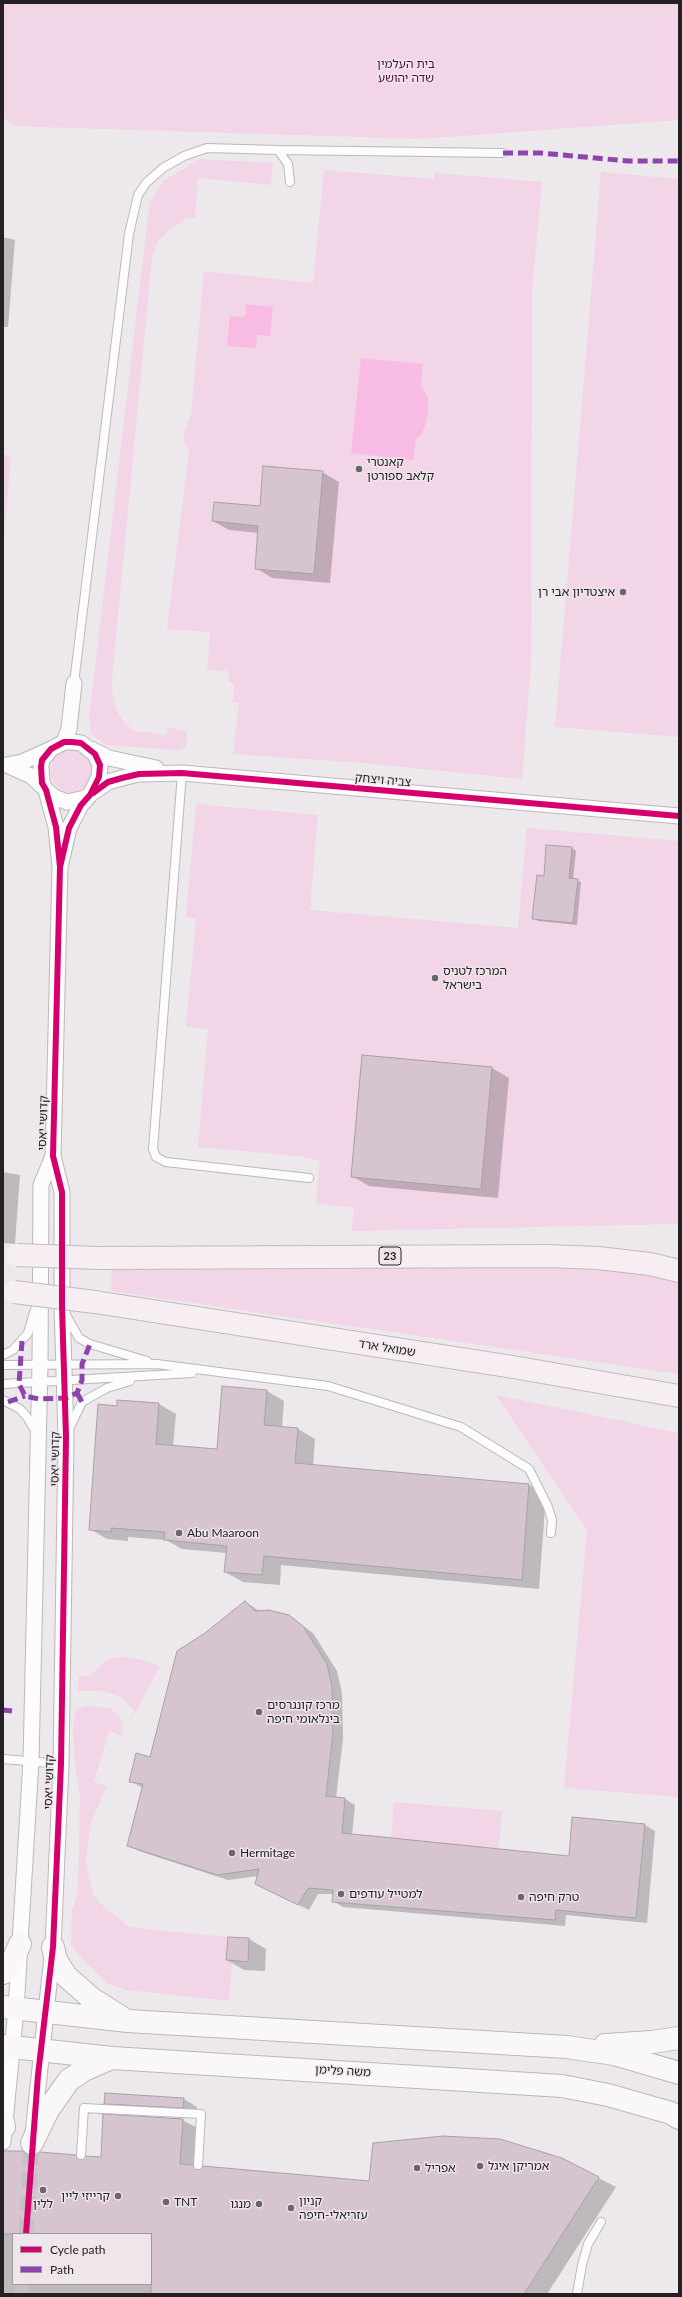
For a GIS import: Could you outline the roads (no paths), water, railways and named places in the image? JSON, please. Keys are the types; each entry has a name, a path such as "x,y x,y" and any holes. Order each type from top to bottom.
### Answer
{"highway":[{"name":"23","path":"10,1255 99,1258 498,1255 598,1258 650,1264 679,1271"},
{"path":"650,1264 679,1261"},
{"name":"שמואל ארד","path":"9,1291 95,1302 513,1367 679,1396"},
{"path":"604,1384 679,1406"}],"main road":[{"path":"3,1973 12,1962 20,1944"},
{"path":"53,1947 56,1960 66,1976 91,1998 128,2021"},
{"path":"10,2008 128,2021 568,2047 614,2054 679,2073"},
{"path":"568,2047 652,2042 679,2038"},
{"name":"משה פלימן","path":"7,2046 112,2058 562,2086 608,2095 671,2113 679,2118"},
{"path":"31,2147 48,2110 69,2080 84,2070 112,2058"}],"street":[{"path":"64,742 69,729 74,683"},
{"path":"64,742 81,743 89,748 95,754 100,765 99,777 90,795 76,802 67,802 54,797 31,776 5,764 22,762 64,742"},
{"name":"צביה ויצחק","path":"89,748 101,755 121,762 182,773 679,816"},
{"path":"46,790 40,775 42,760 51,749"},
{"name":"צביה ויצחק","path":"90,795 108,782 122,778 139,774 182,773"},
{"name":"קדושי יאסי","path":"31,2147 53,1947 62,1764 66,1437 62,1306 62,1192 53,1156 60,867 56,827 46,790"},
{"name":"קדושי יאסי","path":"60,867 69,828 81,805 90,795"},
{"name":"קדושי יאסי","path":"3,2130 10,2008 20,1944 31,1761 40,1364 39,1294 41,1185 53,1156"}],"lane":[{"path":"74,683 129,234 138,195 146,183 163,168 184,156 207,148 503,153"},
{"path":"278,150 288,164 290,182"},
{"path":"182,773 153,1149 156,1158 166,1162 309,1178"},
{"path":"3,1355 14,1350 28,1333 39,1294"},
{"path":"62,1306 79,1338 90,1344 157,1364 328,1386 462,1427 529,1469 548,1507 552,1520 551,1533"},
{"path":"3,1365 157,1364"},
{"path":"3,1384 158,1376 205,1371"},
{"path":"66,1437 74,1414 82,1402 88,1398 107,1388 158,1376"},
{"path":"3,1400 20,1409 27,1417 38,1436"},
{"path":"3,1759 62,1764"},
{"path":"81,2156 84,2108 201,2114 198,2165"},
{"path":"577,2294 582,2265 588,2244 601,2222"}],"tunnel":[{"path":"26,2233 31,2151"},
{"path":"22,2285 22,2294"}],"place":[{"name":"קאנטרי קלאב ספורטן","path":"359,469"},
{"name":"איצטדיון אבי רן","path":"623,592"},
{"name":"המרכז לטניס בישראל","path":"435,978"},
{"name":"Abu Maaroon","path":"179,1533"},
{"name":"מרכז קונגרסים בינלאומי חיפה","path":"259,1712"},
{"name":"Hermitage","path":"232,1853"},
{"name":"למטייל עודפים","path":"341,1894"},
{"name":"טרק חיפה","path":"521,1897"},
{"name":"אמריקן איגל","path":"480,2166"},
{"name":"אפריל","path":"417,2168"},
{"name":"ללין","path":"43,2190"},
{"name":"קרייזי ליין","path":"118,2196"},
{"name":"TNT","path":"166,2202"},
{"name":"מנגו","path":"259,2204"},
{"name":"קניון עזריאלי-חיפה","path":"291,2208"}],"park label":[{"name":"בית העלמין שדה יהושע","path":"406,71"}]}
